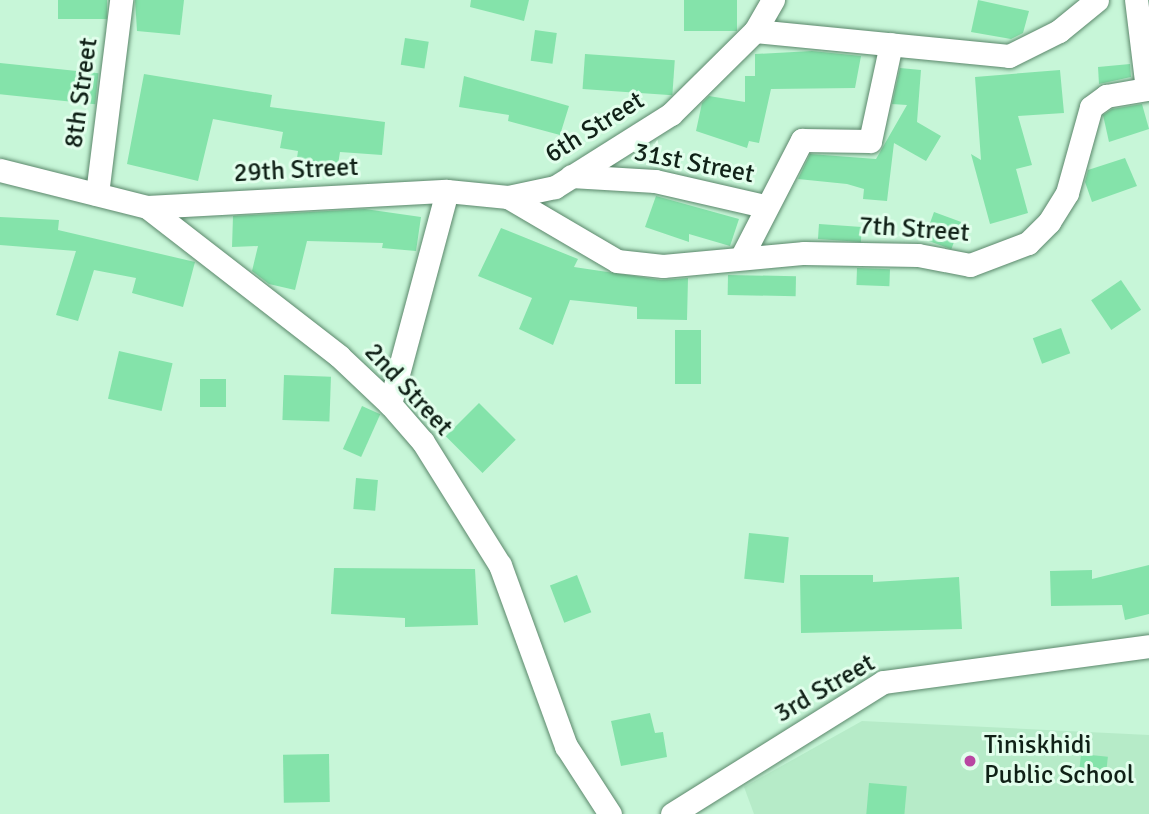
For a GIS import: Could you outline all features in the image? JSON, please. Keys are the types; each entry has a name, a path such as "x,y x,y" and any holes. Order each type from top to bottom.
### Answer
{"street":[{"name":"8th Street","path":"97,194 121,0"},
{"name":"6th Street","path":"447,191 508,197 555,187 671,114 755,31 773,0"},
{"path":"755,31 1009,56 1059,31 1097,0"},
{"name":"7th Street","path":"508,197 617,261 663,266 804,253 918,255 970,265 1028,243 1049,222 1066,193 1091,107 1106,96 1147,89 1136,0"},
{"path":"741,258 765,206 802,140 870,141 891,44"},
{"name":"2nd Street","path":"0,170 147,207 339,356 390,404 423,442 500,565 566,746 610,814"},
{"name":"31st Street","path":"571,176 655,181 765,206"},
{"path":"390,404 447,191"},
{"name":"29th Street","path":"147,207 447,191"},
{"name":"3rd Street","path":"672,814 883,682 1149,646"}],"shaded area":[{"name":"Tiniskhidi Public School","path":"862,721 1149,735 1149,814 754,814 744,787"}],"building":[{"path":"58,0 107,0 107,19 58,19"},
{"path":"135,0 184,0 180,35 137,31"},
{"path":"471,0 529,0 524,21 470,7"},
{"path":"684,0 737,0 737,31 684,31"},
{"path":"978,0 1029,11 1023,33 1011,39 971,32"},
{"path":"535,30 557,33 552,64 531,61"},
{"path":"405,38 429,42 424,68 401,65"},
{"path":"812,51 861,56 855,88 771,89 759,143 749,141 747,148 696,131 702,103 709,96 745,102 745,76 755,76 755,54"},
{"path":"585,54 675,60 672,95 583,89"},
{"path":"0,63 98,73 95,104 0,94"},
{"path":"1130,64 1131,77 1099,84 1098,67"},
{"path":"900,68 921,70 917,122 941,136 926,161 894,143 887,201 863,199 864,189 847,184 798,179 810,154 876,159 907,105 892,104"},
{"path":"1060,70 1064,113 1018,116 1032,165 1016,169 1028,213 990,224 971,154 981,160 975,77"},
{"path":"144,74 272,95 270,107 385,122 382,155 340,152 337,171 296,165 298,151 280,148 283,132 213,119 198,181 127,164"},
{"path":"464,76 569,106 560,135 508,121 509,115 459,107"},
{"path":"1142,104 1149,129 1109,142 1103,115 1112,109"},
{"path":"1125,158 1137,186 1092,202 1085,182 1088,170"},
{"path":"656,196 739,219 730,246 689,234 689,242 645,227"},
{"path":"365,209 421,217 416,251 382,248 383,243 307,241 295,290 269,284 252,271 258,246 232,247 233,216"},
{"path":"934,212 961,222 951,249 924,239"},
{"path":"0,217 59,220 58,230 195,262 183,307 132,293 136,278 94,270 78,321 56,315 76,251 0,245"},
{"path":"819,224 862,227 861,242 818,239"},
{"path":"501,228 578,259 574,267 661,280 688,278 687,320 637,319 637,307 570,300 553,345 519,329 532,298 478,276"},
{"path":"857,268 890,269 889,286 856,285"},
{"path":"728,275 796,276 796,296 728,295"},
{"path":"1121,280 1141,310 1111,330 1091,300"},
{"path":"1061,328 1070,353 1042,364 1033,338"},
{"path":"675,330 701,330 701,384 675,384"},
{"path":"119,351 173,363 162,411 108,399"},
{"path":"284,375 331,377 329,422 282,420"},
{"path":"200,379 226,379 226,407 200,407"},
{"path":"479,403 516,440 483,473 446,436"},
{"path":"362,406 380,414 361,457 343,449"},
{"path":"356,478 378,480 375,511 353,509"},
{"path":"749,533 789,537 784,583 744,579"},
{"path":"1149,565 1149,614 1125,620 1122,605 1051,606 1050,571 1092,570 1092,579"},
{"path":"334,568 475,569 478,625 405,627 405,618 331,614"},
{"path":"577,575 591,612 564,623 550,585"},
{"path":"800,575 873,575 873,582 959,577 962,629 801,633"},
{"path":"650,713 655,733 663,732 667,757 621,766 611,721"},
{"path":"329,754 330,802 284,803 283,755"},
{"path":"1081,754 1108,757 1105,782 1078,779"},
{"path":"869,783 907,786 904,814 866,814"}],"place":[{"name":"Tiniskhidi Public School","path":"970,761"}]}
